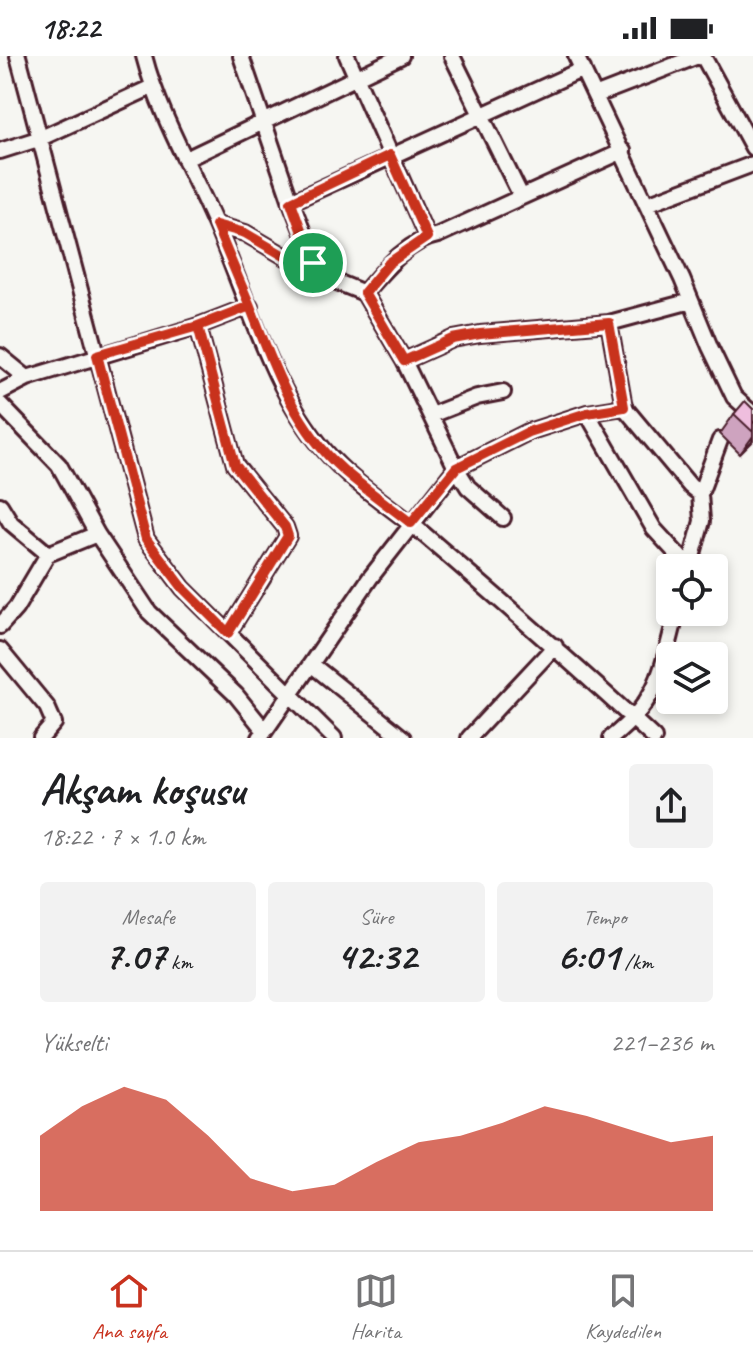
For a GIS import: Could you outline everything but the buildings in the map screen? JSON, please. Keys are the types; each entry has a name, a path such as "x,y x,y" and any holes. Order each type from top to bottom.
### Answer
{"street":[{"path":"18,56 146,539 183,588 334,738"},
{"path":"144,56 152,87 216,225 284,391 312,434 342,469 411,523 555,646 654,738"},
{"path":"241,56 313,258 310,271"},
{"path":"347,56 427,237"},
{"path":"186,159 401,56"},
{"path":"452,56 521,196"},
{"path":"597,95 700,56 753,148"},
{"path":"291,202 480,115 580,62 734,397 753,414"},
{"path":"0,151 41,138 152,87"},
{"path":"364,293 389,263 427,237 438,235 623,151"},
{"path":"647,204 753,164"},
{"path":"216,225 245,233 310,271 364,293 404,361 456,468 468,487 503,518"},
{"path":"404,361 453,339 609,323 691,301"},
{"path":"0,392 27,378 198,326 250,306"},
{"path":"609,323 624,407 700,494"},
{"path":"198,326 235,465 285,527 288,536 228,633"},
{"path":"0,356 27,378"},
{"path":"431,415 477,397 503,392"},
{"path":"0,404 59,465 97,534 149,612 236,695 262,735 370,578 456,468 528,432 587,413 624,407"},
{"path":"587,413 654,529 676,554"},
{"path":"693,554 702,521 700,494 720,440"},
{"path":"0,505 5,528 48,554"},
{"path":"0,626 16,608 48,554 97,534"},
{"path":"611,738 634,719 656,688 673,626"},
{"path":"469,738 555,646"},
{"path":"0,650 47,707 54,723 41,738"},
{"path":"311,664 403,738"}],"route":[{"path":"313,263 291,202 390,155 427,237 389,263 364,293 404,361 453,339 609,323 624,407 587,413 528,432 456,468 411,523 342,469 312,434 284,391 250,306 198,326 235,465 285,527 288,536 228,633 183,588 146,539 97,355 198,326 250,306 216,225 245,233 310,271 313,263"}]}
